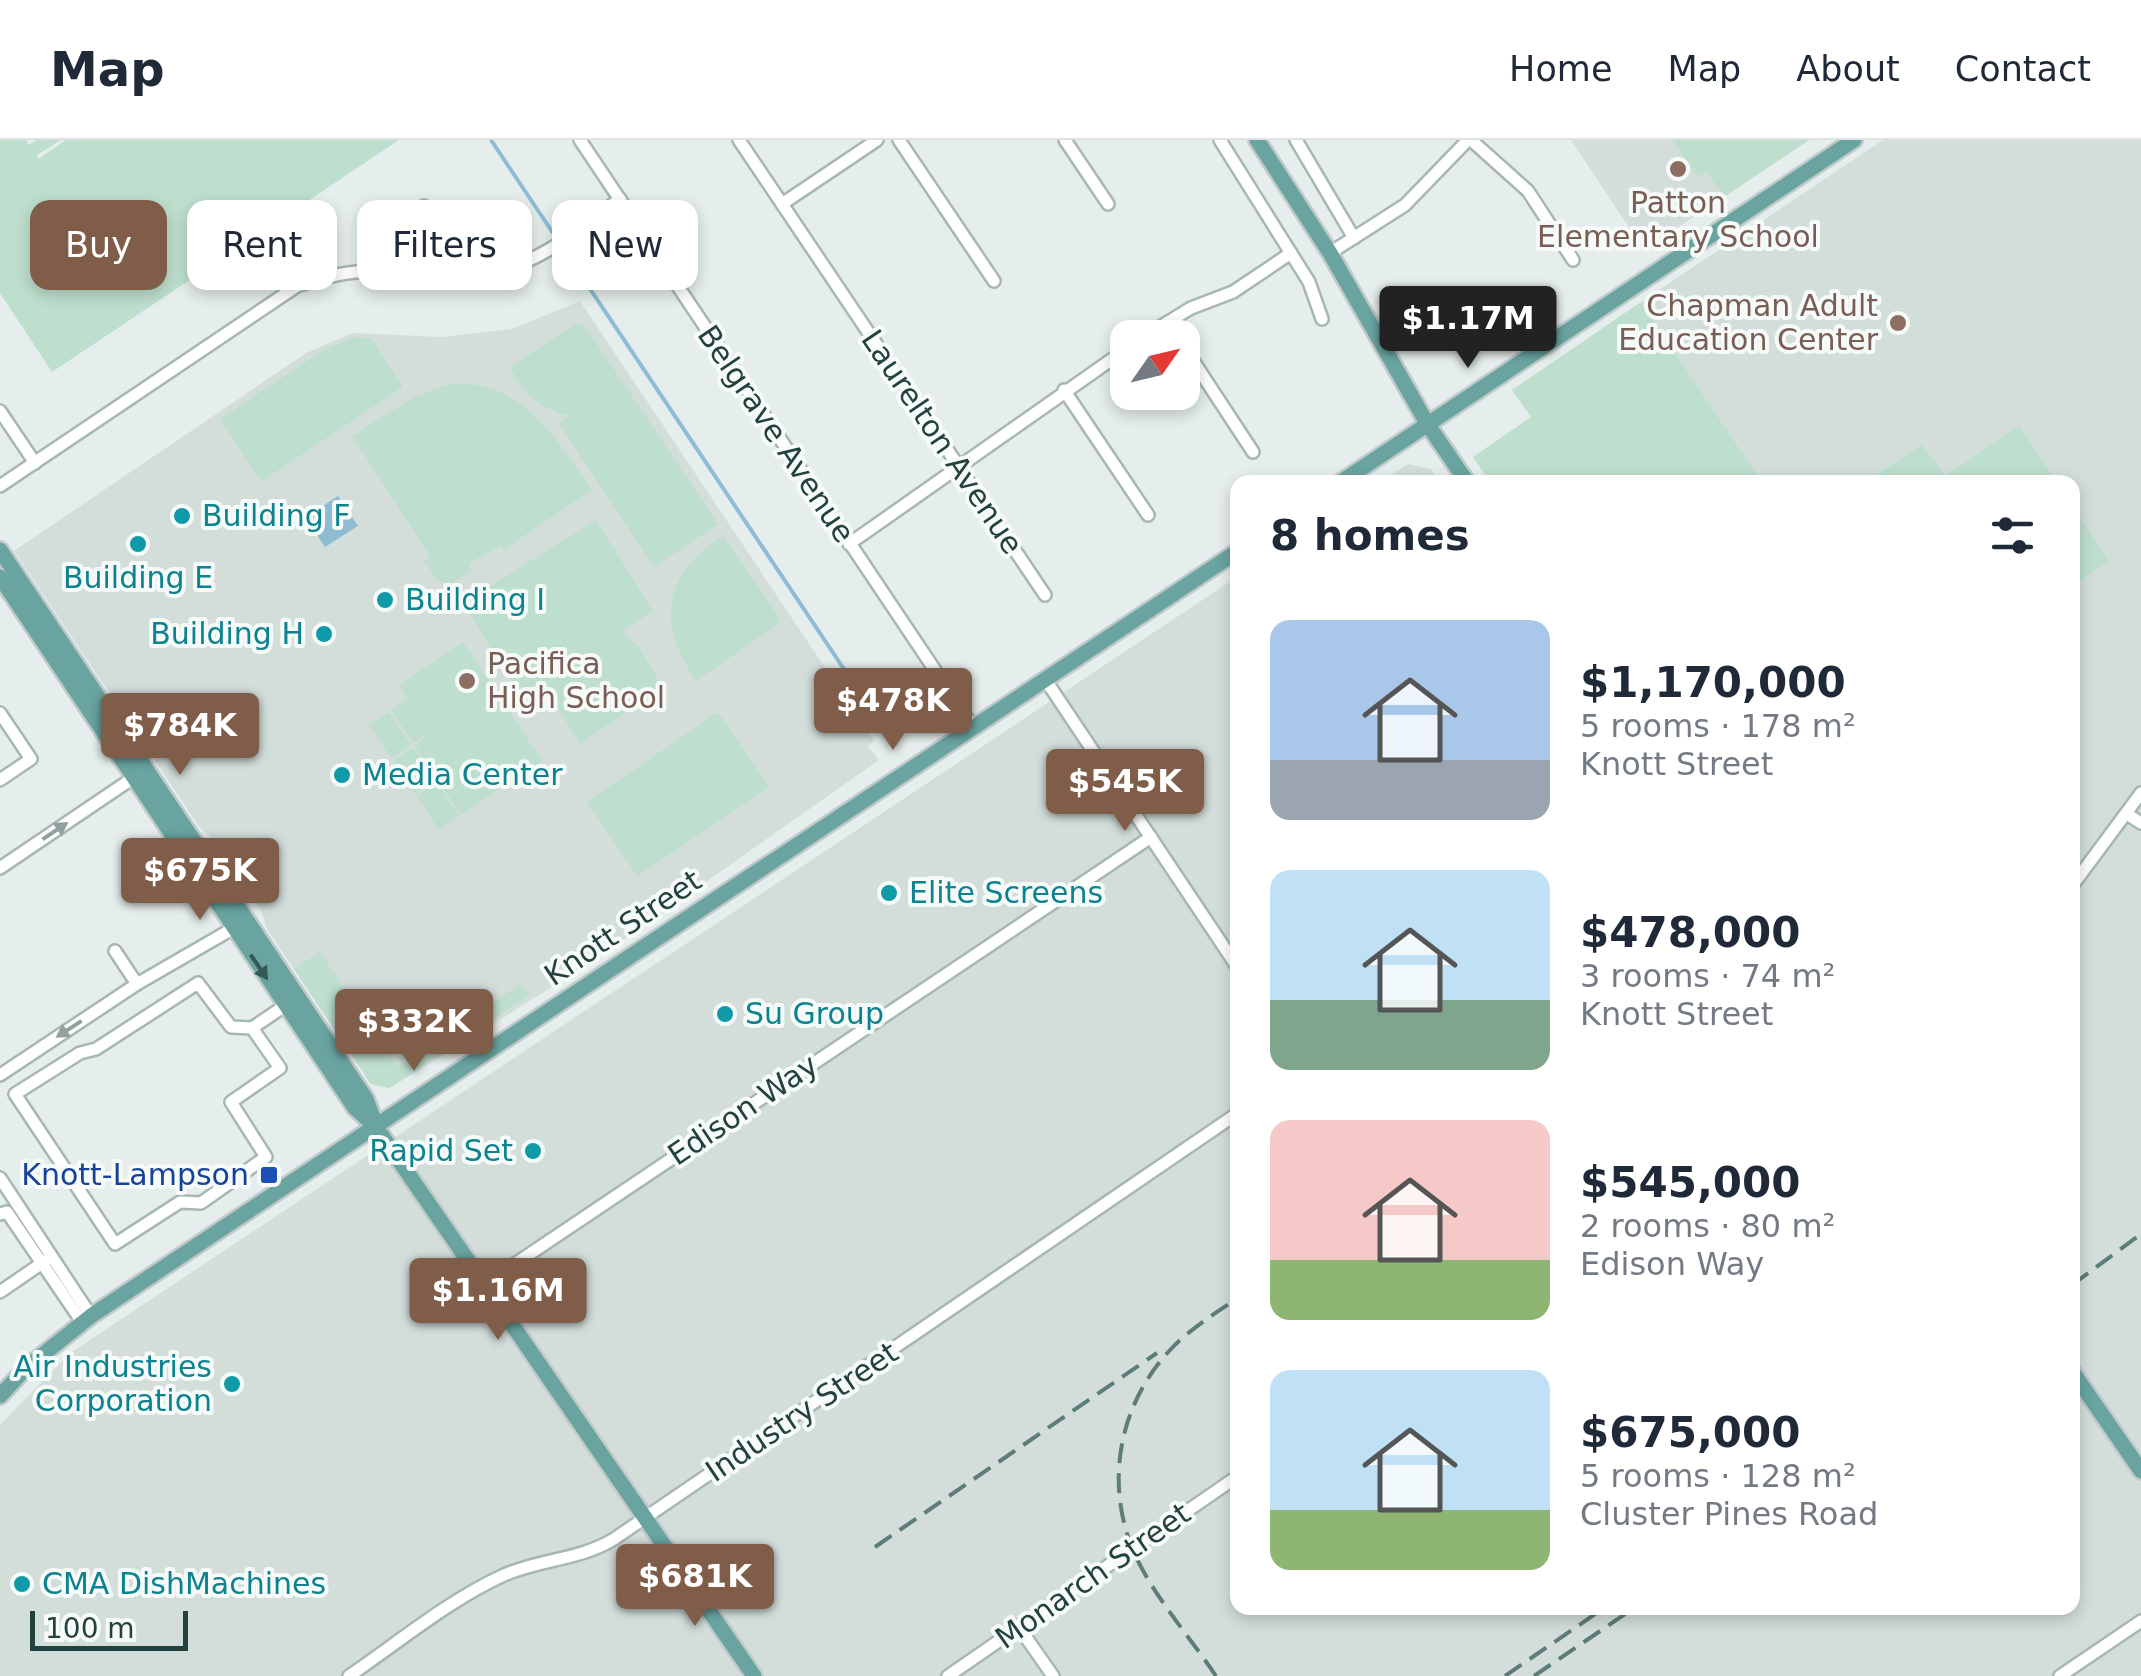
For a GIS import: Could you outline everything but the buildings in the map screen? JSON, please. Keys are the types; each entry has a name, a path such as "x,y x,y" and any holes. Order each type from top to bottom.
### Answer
{"main road":[{"path":"1257,140 1330,253 1428,425 1461,475"},
{"path":"1353,475 1854,140"},
{"path":"0,550 292,1002 366,1100 376,1127 754,1676"},
{"name":"Knott Street","path":"0,1396 26,1368 86,1319 1230,556"},
{"path":"0,577 141,773"},
{"path":"2080,1383 2141,1471"}],"street":[{"name":"Belgrave Avenue","path":"580,140 972,728"},
{"name":"Laurelton Avenue","path":"739,140 1045,595"},
{"path":"782,204 877,140"},
{"path":"898,140 994,282"},
{"path":"1065,140 1108,204"},
{"path":"1220,140 1308,282 1322,319"},
{"path":"1296,140 1354,238"},
{"path":"1330,253 1405,205 1469,140 1528,191 1573,260"},
{"path":"532,257 549,251 620,199"},
{"path":"1169,320 1233,292 1290,253"},
{"path":"0,486 297,286 357,272"},
{"path":"849,544 1110,360"},
{"path":"1200,371 1253,452"},
{"path":"1064,390 1148,515"},
{"path":"0,410 36,463"},
{"path":"1045,679 1230,956"},
{"path":"0,713 31,759 0,780"},
{"path":"0,868 141,773"},
{"path":"2080,876 2141,793"},
{"path":"2127,814 2141,822"},
{"name":"Edison Way","path":"485,1284 1151,837"},
{"path":"0,1074 137,984 240,924"},
{"path":"115,951 137,984"},
{"path":"252,1028 280,1068 231,1102 266,1157 201,1203 180,1202 115,1244 15,1094 80,1053 96,1049 198,982 231,1027 252,1028 292,1002"},
{"name":"Industry Street","path":"349,1676 484,1584 527,1566 578,1556 606,1544 1230,1118"},
{"path":"0,1178 8,1210 86,1319"},
{"path":"0,1292 47,1260"},
{"name":"Monarch Street","path":"948,1676 1230,1481"},
{"path":"2060,1676 2141,1621"},
{"path":"1018,1626 1052,1676"}],"shaded area":[{"name":"Patton Elementary School","path":"1571,140 1809,140 1644,250"},
{"path":"1883,140 2141,140 2141,1676 0,1676 0,1425 69,1354 1230,582 1230,1615 2080,1615 2080,581 2109,561 2080,517 2080,475 2052,475 2019,425 1947,475 1943,475 1922,444 1876,475 1757,475 1641,302"},
{"name":"Pacifica High School","path":"580,301 874,741 868,746 879,760 592,962 390,1088 371,1084 267,929 261,910 214,840 200,828 14,551 306,353 353,333 441,337 512,329"},
{"path":"1408,464 1431,469 1436,475 1391,475"}],"green space":[{"path":"0,140 26,140 29,145 36,140 61,140 37,155 38,159 66,140 399,140 309,200 187,200 187,282 52,372 0,293"},
{"path":"1672,140 1809,140 1724,197 1707,172 1698,177"},
{"path":"1641,302 1757,475 1485,475 1473,457 1531,417 1512,390"},
{"path":"576,324 585,326 718,524 654,567 559,424 569,416 534,399 510,367"},
{"path":"354,337 371,338 403,387 261,482 220,419 323,350"},
{"path":"450,384 476,385 517,402 550,432 592,490 503,550 500,546 468,564 472,571 452,584 438,581 424,561 430,556 352,436 414,397"},
{"path":"2019,425 2052,475 1946,475"},
{"path":"1922,444 1944,475 1876,475"},
{"path":"2080,517 2109,561 2080,581"},
{"path":"596,520 653,611 622,631 639,647 663,688 580,743 541,682 520,694 463,603"},
{"path":"723,536 779,617 777,625 696,681 675,639 672,601 688,566"},
{"path":"463,642 542,761 461,815 439,782 455,768 437,779 415,746 430,732 413,743 391,710 407,699 399,685"},
{"path":"389,712 411,745 391,758 369,725"},
{"path":"718,712 769,787 637,876 587,802"},
{"path":"413,747 435,780 415,794 393,761"},
{"path":"437,783 459,816 439,830 417,796"},
{"path":"320,952 397,1067 520,984 530,995 389,1088 371,1084 294,969"}],"water":[{"path":"338,496 358,526 325,547 309,523 305,525 302,520"}],"waterway":[{"path":"491,140 552,232"},
{"path":"591,290 890,738"}],"railway":[{"path":"2080,1279 2141,1234"},
{"path":"1216,1676 1135,1555 1125,1528 1119,1474 1128,1420 1153,1371 1186,1335 1230,1303"},
{"path":"875,1547 1157,1353"},
{"path":"1505,1676 1594,1615"},
{"path":"1534,1676 1624,1615"}],"place":[{"name":"Patton Elementary School","path":"1678,169"},
{"name":"Chapman Adult Education Center","path":"1898,323"},
{"name":"Building F","path":"182,516"},
{"name":"Building E","path":"138,544"},
{"name":"Building I","path":"385,600"},
{"name":"Building H","path":"324,634"},
{"name":"Pacifica High School","path":"467,681"},
{"name":"Media Center","path":"342,775"},
{"name":"Elite Screens","path":"889,893"},
{"name":"Su Group","path":"725,1014"},
{"name":"Rapid Set","path":"533,1151"},
{"name":"Knott-Lampson","path":"269,1175"},
{"name":"Air Industries Corporation","path":"232,1384"},
{"name":"CMA DishMachines","path":"22,1584"}]}
